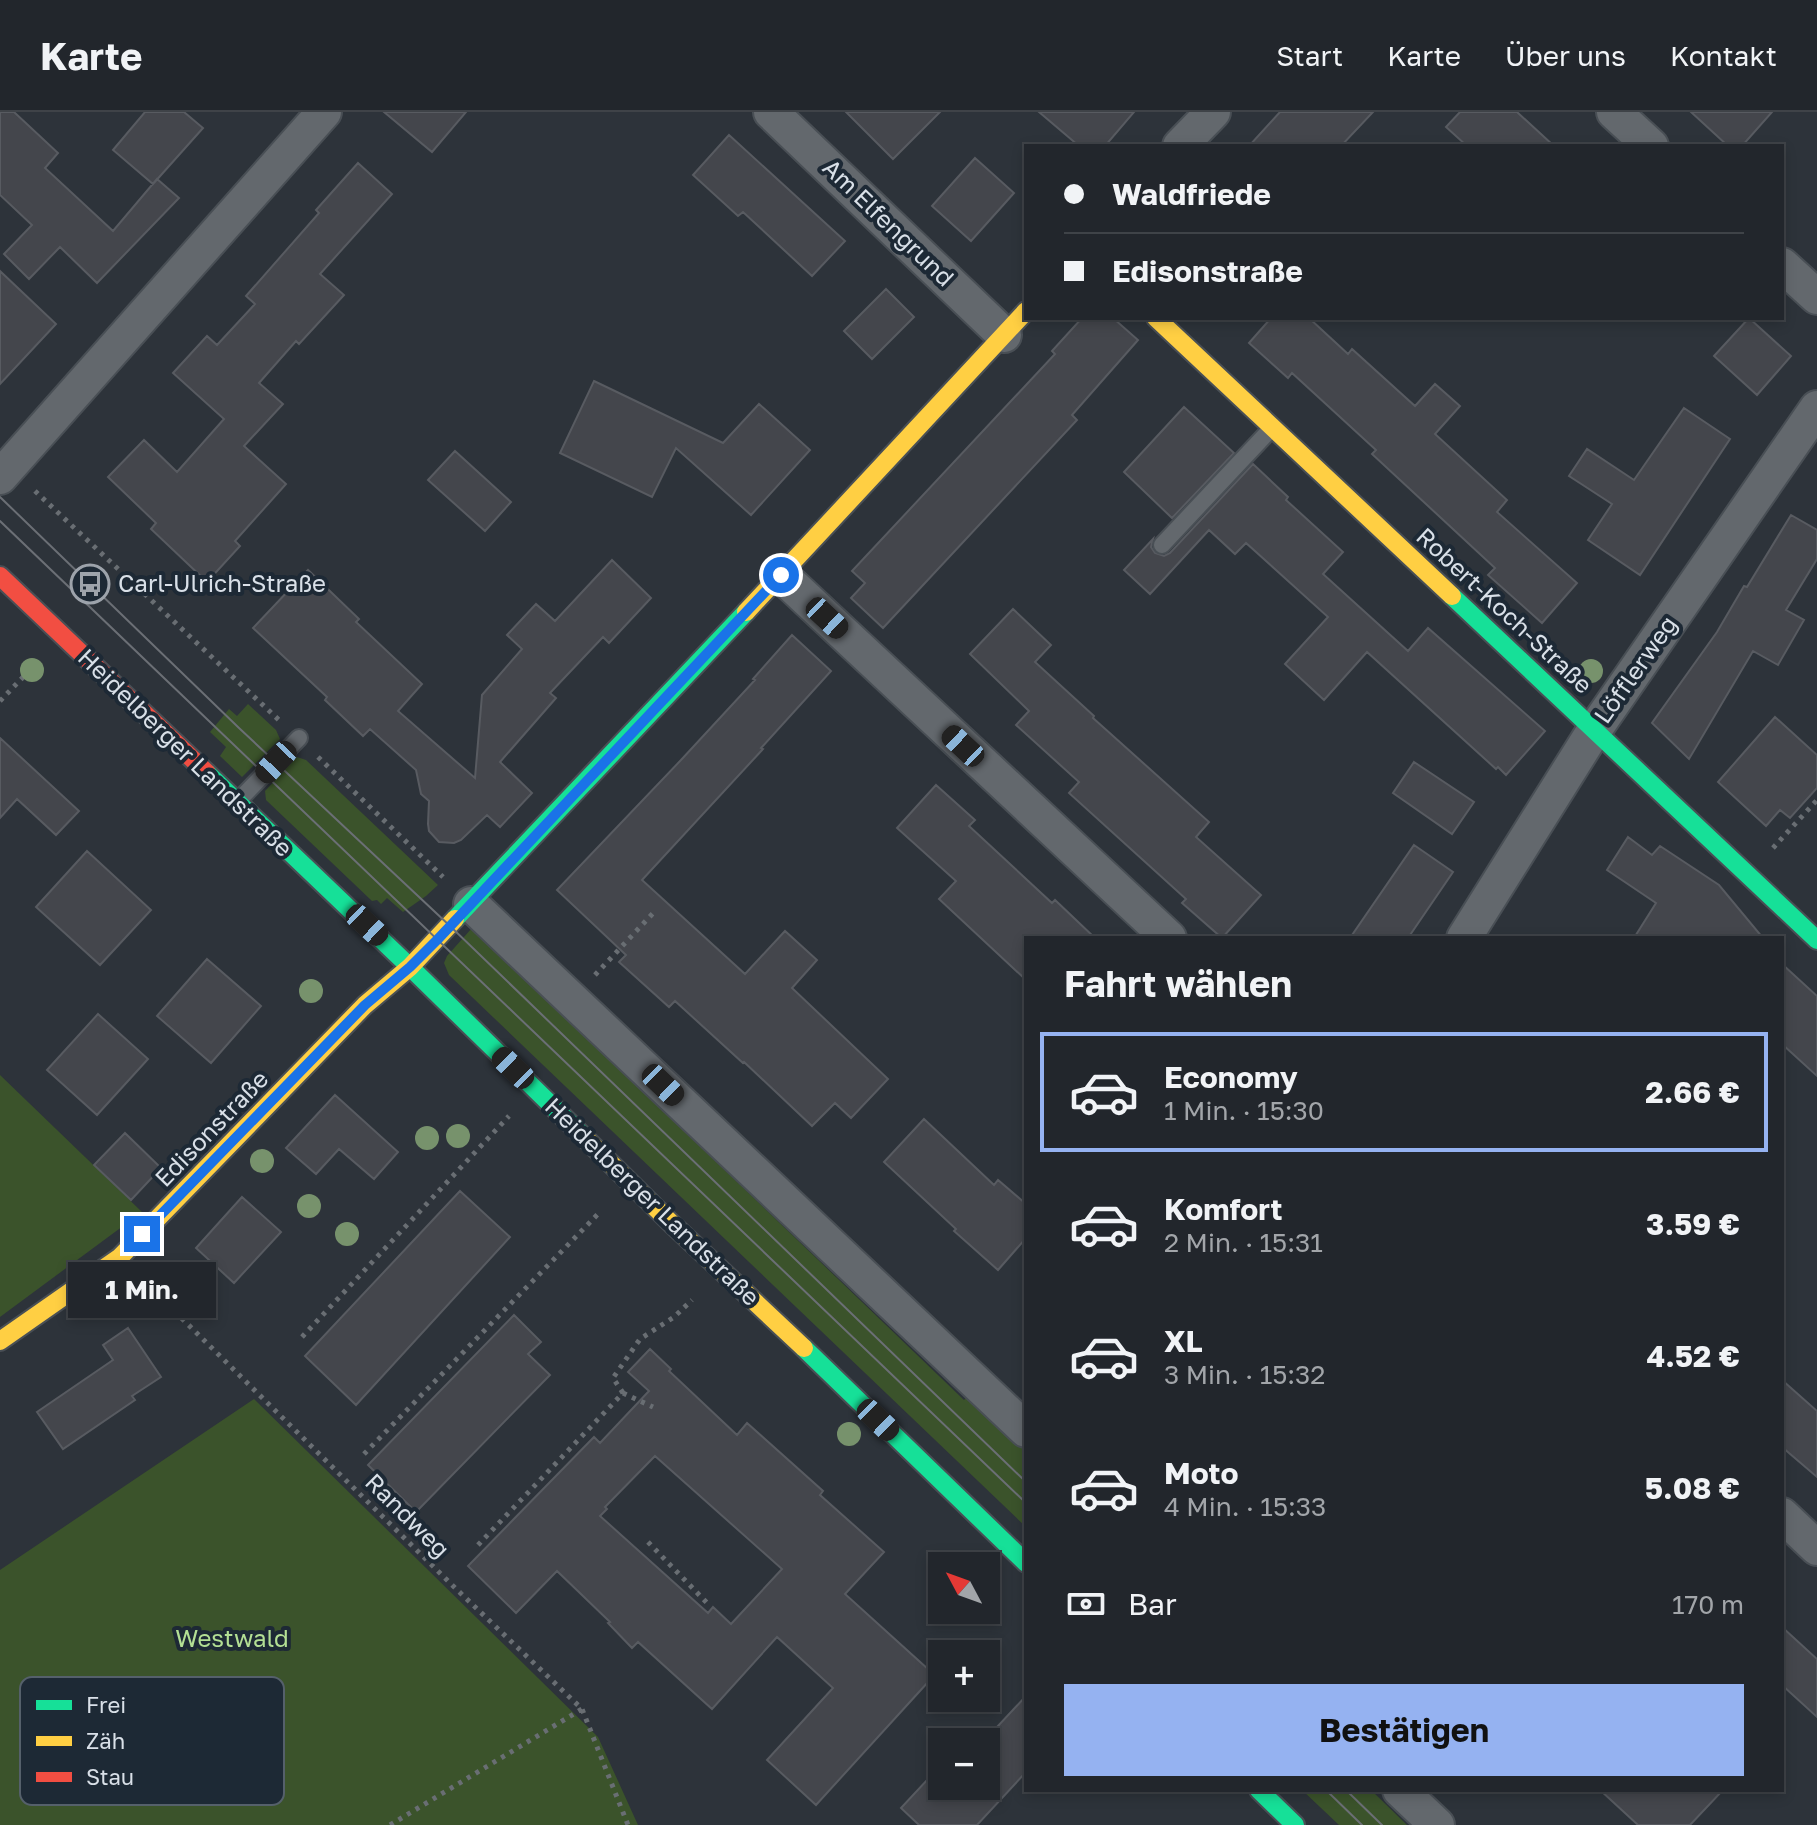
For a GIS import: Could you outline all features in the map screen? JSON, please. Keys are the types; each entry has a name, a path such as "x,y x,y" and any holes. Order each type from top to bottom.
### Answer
{"street":[{"path":"5,472 324,112"},
{"name":"Am Elfengrund","path":"771,112 1015,323"},
{"path":"1182,144 1213,112"},
{"path":"1614,112 1649,144"},
{"path":"1784,267 1817,297"},
{"name":"Robert-Koch-Straße","path":"1158,320 1817,940"},
{"name":"Edisonstraße","path":"0,1341 120,1257 365,1005 410,967 1015,323"},
{"name":"Löfflerweg","path":"1465,936 1595,729 1817,408"},
{"path":"781,575 1167,936"},
{"name":"Heidelberger Landstraße","path":"0,576 410,967 672,1224 1024,1561"},
{"path":"471,904 1024,1428"},
{"path":"1784,1517 1817,1548"},
{"path":"1261,1792 1295,1825"},
{"path":"1402,1792 1437,1825"}],"lane":[{"path":"1162,545 1273,427"},
{"path":"237,802 299,738"}],"path":[{"path":"5,472 299,738 471,904"},
{"path":"0,701 27,673"},
{"path":"1748,875 1817,800"},
{"path":"572,999 656,910"},
{"path":"302,1337 534,1089"},
{"path":"364,1454 599,1213"},
{"name":"Randweg","path":"120,1257 582,1709 628,1825"},
{"path":"653,1407 623,1393 613,1378 640,1339 674,1317 692,1300"},
{"path":"478,1545 623,1393"},
{"path":"648,1542 709,1605"},
{"path":"390,1825 582,1709"}],"green space":[{"path":"248,704 276,730 280,739 242,777 220,756 226,747 210,732 229,709 237,716"},
{"path":"297,757 306,760 438,885 403,912 387,898 381,904 377,900 372,901 266,800 265,791"},
{"path":"472,928 639,1074 633,1082 964,1400 971,1393 1024,1444 1024,1525 449,975 444,963"},
{"path":"0,1075 142,1212 0,1317"},
{"name":"Westwald","path":"254,1399 598,1737 638,1825 0,1825 0,1570"},
{"path":"1304,1792 1373,1792 1407,1825 1339,1825"}],"building":[{"path":"0,112 14,112 58,153 45,168 113,231 157,179 179,198 97,283 60,247 29,279 4,254 32,225 0,195"},
{"path":"145,112 184,112 203,128 153,184 113,150"},
{"path":"384,112 466,112 432,152"},
{"path":"846,112 940,112 893,159"},
{"path":"1039,112 1134,112 1107,144 1077,144"},
{"path":"1280,112 1373,112 1343,144 1251,144"},
{"path":"1460,112 1517,112 1552,144 1465,144 1446,127"},
{"path":"1691,112 1772,112 1744,144 1726,144"},
{"path":"729,135 845,241 812,276 743,212 738,216 693,175"},
{"path":"975,158 1014,193 971,241 932,206"},
{"path":"358,163 392,194 320,274 344,295 299,344 296,341 259,383 283,404 244,446 286,484 235,541 240,546 207,582 151,529 156,523 108,477 144,440 177,472 224,419 173,373 207,336 217,345 255,304 246,296"},
{"path":"0,271 56,324 0,384"},
{"path":"886,289 914,317 872,359 844,331"},
{"path":"1080,320 1115,320 1138,340 1072,415 1077,420 883,628 851,598 865,583 852,571 1055,354 1052,351"},
{"path":"1269,320 1311,320 1348,354 1352,349 1415,406 1435,384 1460,406 1435,434 1507,500 1497,512 1577,583 1542,623 1488,575 1495,568 1372,454 1376,450 1292,373 1288,378 1249,343"},
{"path":"1747,320 1751,320 1791,356 1757,395 1714,356"},
{"path":"594,381 723,443 759,404 810,450 751,515 676,448 652,497 560,453"},
{"path":"1184,407 1234,453 1172,518 1124,472"},
{"path":"1684,408 1730,439 1640,575 1588,540 1612,504 1569,476 1587,449 1634,480"},
{"path":"455,451 511,502 485,531 428,480"},
{"path":"1253,464 1288,497 1286,500 1343,552 1323,574 1408,651 1428,628 1545,731 1506,775 1367,652 1324,700 1285,664 1328,617 1246,543 1235,554 1209,530 1150,594 1124,570 1153,539 1151,547 1155,553 1164,556 1170,553"},
{"path":"1791,515 1817,530 1817,559 1786,610 1804,620 1778,665 1753,651 1689,759 1652,723 1717,632"},
{"path":"612,560 651,598 609,643 603,637 550,693 556,698 500,762 532,793 500,827 487,815 454,843 439,842 429,831 429,801 421,794 416,770 370,729 363,736 325,700 327,697 253,628 308,570 359,619 356,622 422,684 398,711 475,778 482,695 522,649 507,635 536,604 555,621"},
{"path":"1013,609 1051,645 1035,662 1209,822 1196,837 1261,895 1224,936 1220,936 1182,903 1186,899 1069,793 1079,782 1016,725 1029,711 970,654"},
{"path":"792,635 831,671 642,880 745,974 785,931 817,960 792,988 888,1079 851,1118 835,1103 812,1126 675,1001 669,1007 619,962 626,955 557,890 755,680"},
{"path":"1775,717 1817,755 1817,788 1790,818 1780,810 1766,826 1718,782"},
{"path":"0,738 79,811 56,835 17,799 0,818"},
{"path":"1414,762 1474,802 1452,834 1393,793"},
{"path":"936,785 975,820 969,826 1052,903 1055,900 1093,936 1024,936 1024,978 939,899 956,881 897,828"},
{"path":"1628,837 1652,855 1660,846 1719,885 1761,936 1635,936 1656,903 1607,870"},
{"path":"1414,845 1453,872 1409,936 1351,936"},
{"path":"87,851 151,910 100,965 36,907"},
{"path":"207,959 261,1006 211,1063 157,1016"},
{"path":"1784,966 1817,996 1817,1076 1784,1046"},
{"path":"98,1014 148,1059 97,1115 47,1070"},
{"path":"335,1095 398,1152 374,1179 339,1149 316,1174 286,1148"},
{"path":"924,1119 994,1185 998,1180 1024,1202 1024,1240 998,1270 884,1162"},
{"path":"125,1133 161,1168 131,1200 94,1165"},
{"path":"460,1191 510,1237 356,1405 305,1356"},
{"path":"242,1197 281,1232 234,1283 196,1248"},
{"path":"514,1315 541,1342 528,1354 550,1375 416,1512 368,1465"},
{"path":"128,1328 161,1377 132,1396 135,1400 63,1449 37,1412 113,1360 103,1345"},
{"path":"650,1349 737,1435 747,1423 823,1491 820,1495 884,1552 845,1594 928,1669 928,1682 816,1805 767,1760 833,1688 777,1637 712,1709 638,1642 632,1648 557,1571 516,1613 468,1566 594,1437 600,1443 649,1391 628,1372","holes":["655,1456 782,1569 731,1624 713,1607 708,1613 600,1516"]},
{"path":"1784,1382 1817,1411 1817,1477 1784,1449"},
{"path":"1784,1629 1817,1659 1817,1717 1784,1687"},
{"path":"1024,1698 1024,1774 977,1825 919,1825 901,1808 928,1779 928,1800 1000,1800 1000,1728 996,1728"},
{"path":"1602,1792 1721,1792 1690,1825 1638,1825"}],"tram line":[{"path":"0,497 1024,1480"},
{"path":"0,521 1024,1501"},
{"path":"1328,1792 1362,1825"},
{"path":"1348,1792 1382,1825"}],"traffic: fast":[{"path":"1452,596 1817,940"},
{"path":"455,919 746,612"},
{"path":"207,773 586,1139"},
{"path":"804,1348 1024,1561"},
{"path":"1261,1792 1295,1825"}],"traffic: slow":[{"path":"746,612 1024,313"},
{"path":"1158,320 1452,596"},
{"path":"0,1341 120,1257 365,1005 410,967 455,919"},
{"path":"586,1139 804,1348"}],"traffic: jam":[{"path":"0,576 207,773"}],"place":[{"name":"Carl-Ulrich-Straße","path":"90,584"}],"route":[{"path":"142,1234 365,1005 438,939 781,575"}]}
